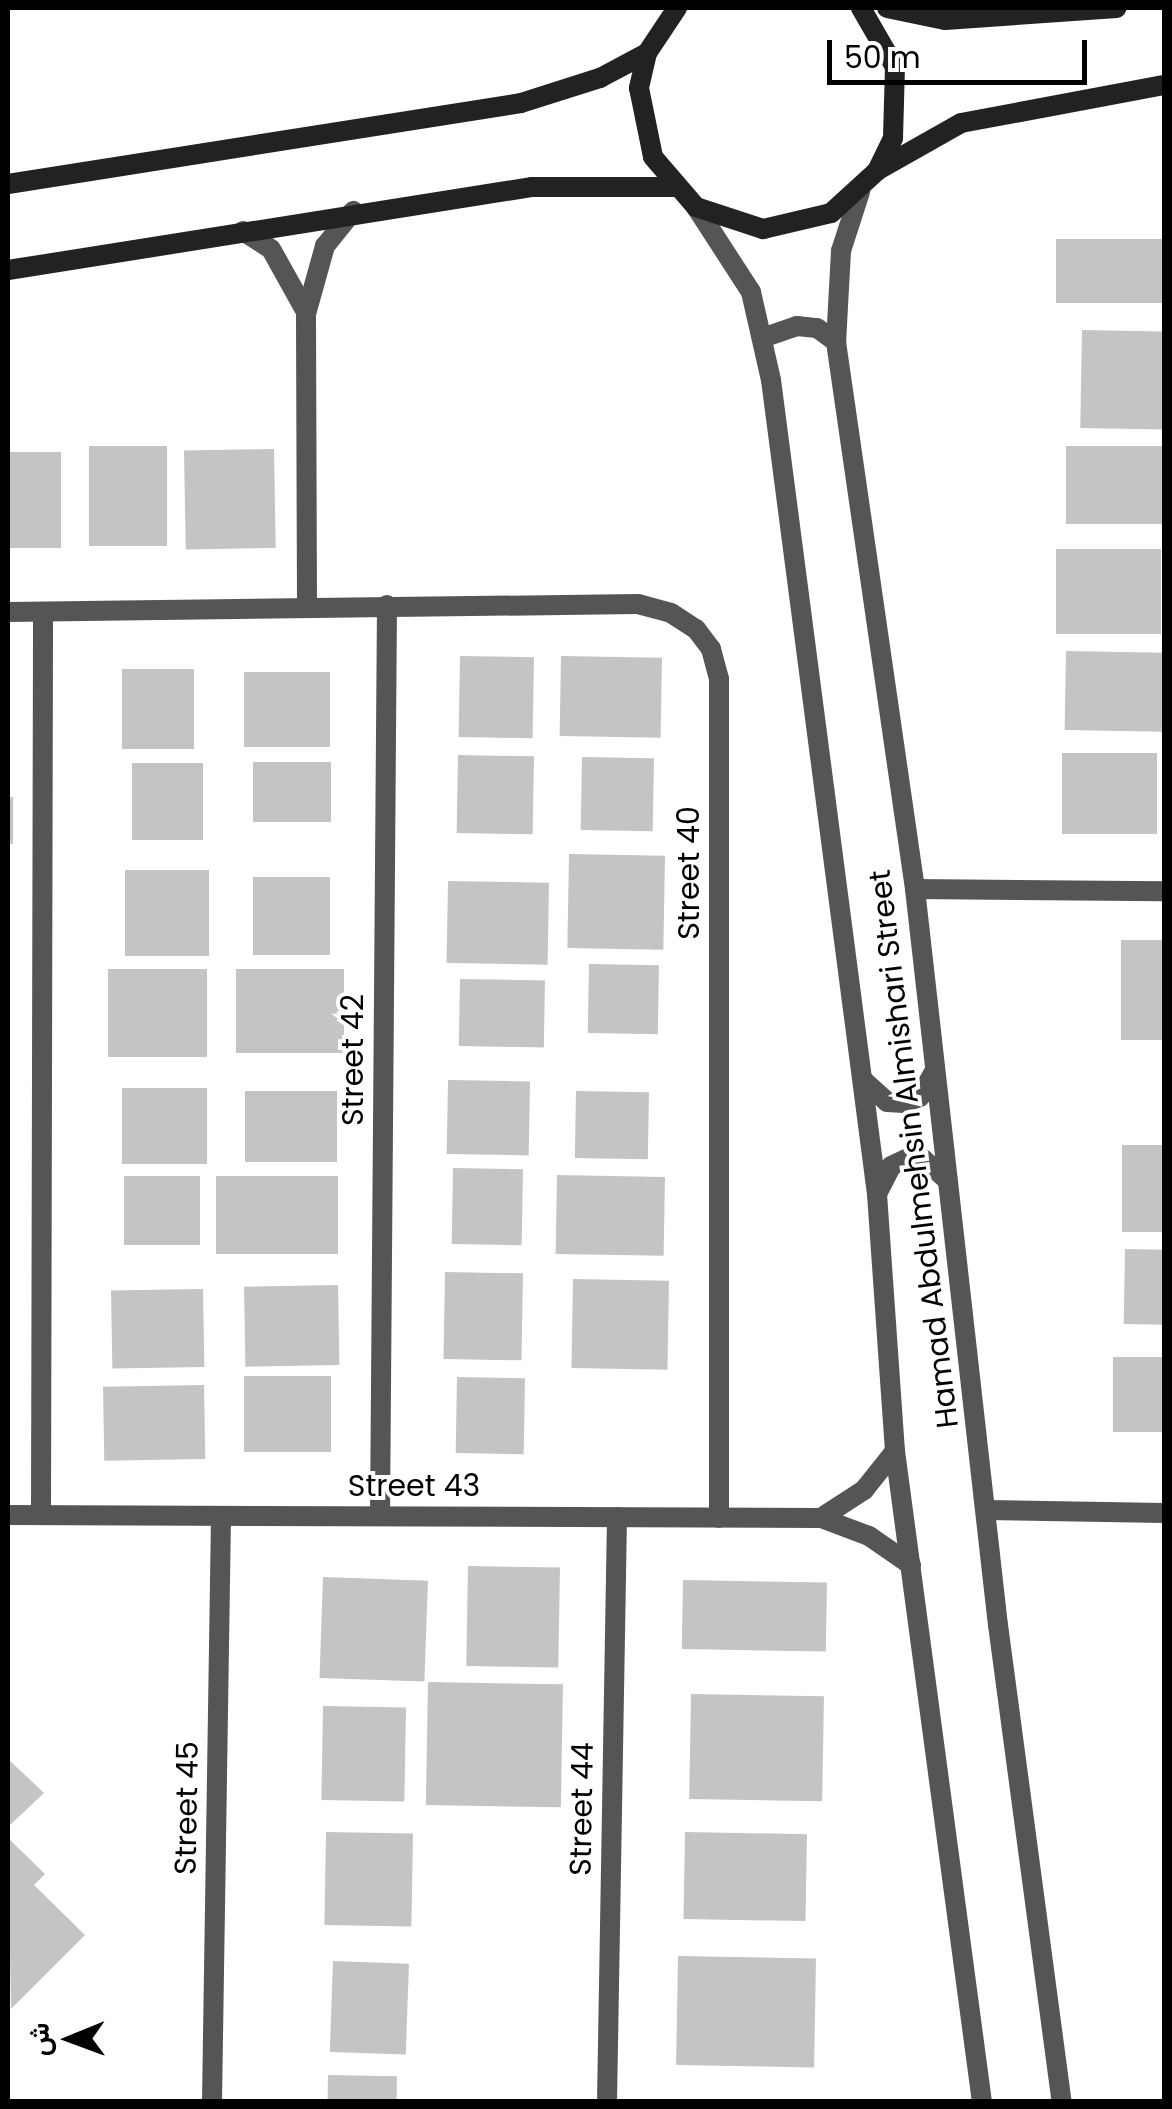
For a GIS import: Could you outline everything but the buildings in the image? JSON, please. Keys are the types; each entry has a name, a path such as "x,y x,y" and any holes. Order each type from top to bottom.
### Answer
{"street":[{"path":"674,9 647,53 641,123 672,186 696,207 728,223 798,226 832,214 860,192 877,172 893,138 897,85 881,34 861,8"},
{"path":"887,8 945,20 1117,8"},
{"path":"8,184 521,103 600,78 647,53"},
{"path":"877,172 961,123 1164,85"},
{"path":"8,270 353,211 532,186 672,186"},
{"name":"Hamad Abdulmehsin Almishari Street","path":"860,192 841,251 836,342 915,888 946,1180 1062,2102"},
{"name":"Hamad Abdulmehsin Almishari Street","path":"696,207 751,292 762,338 863,1079 877,1194 895,1451 982,2102"},
{"path":"307,606 306,314 325,246 353,211"},
{"path":"244,231 271,249 306,314"},
{"path":"762,338 797,326 818,328 836,342"},
{"name":"Street 40","path":"8,612 386,604 638,604 672,612 711,649 719,679 719,1518"},
{"name":"Street 42","path":"380,1516 386,604"},
{"path":"41,1515 43,612"},
{"path":"915,888 1164,890"},
{"path":"863,1079 872,1094 904,1104 920,1097 935,1068"},
{"path":"877,1194 880,1178 906,1159 922,1160 946,1180"},
{"path":"821,1518 864,1490 895,1451"},
{"path":"986,1510 1164,1512"},
{"name":"Street 43","path":"8,1515 821,1518 870,1536 911,1565"},
{"name":"Street 45","path":"212,2102 221,1516"},
{"name":"Street 44","path":"607,2102 617,1517"}]}
